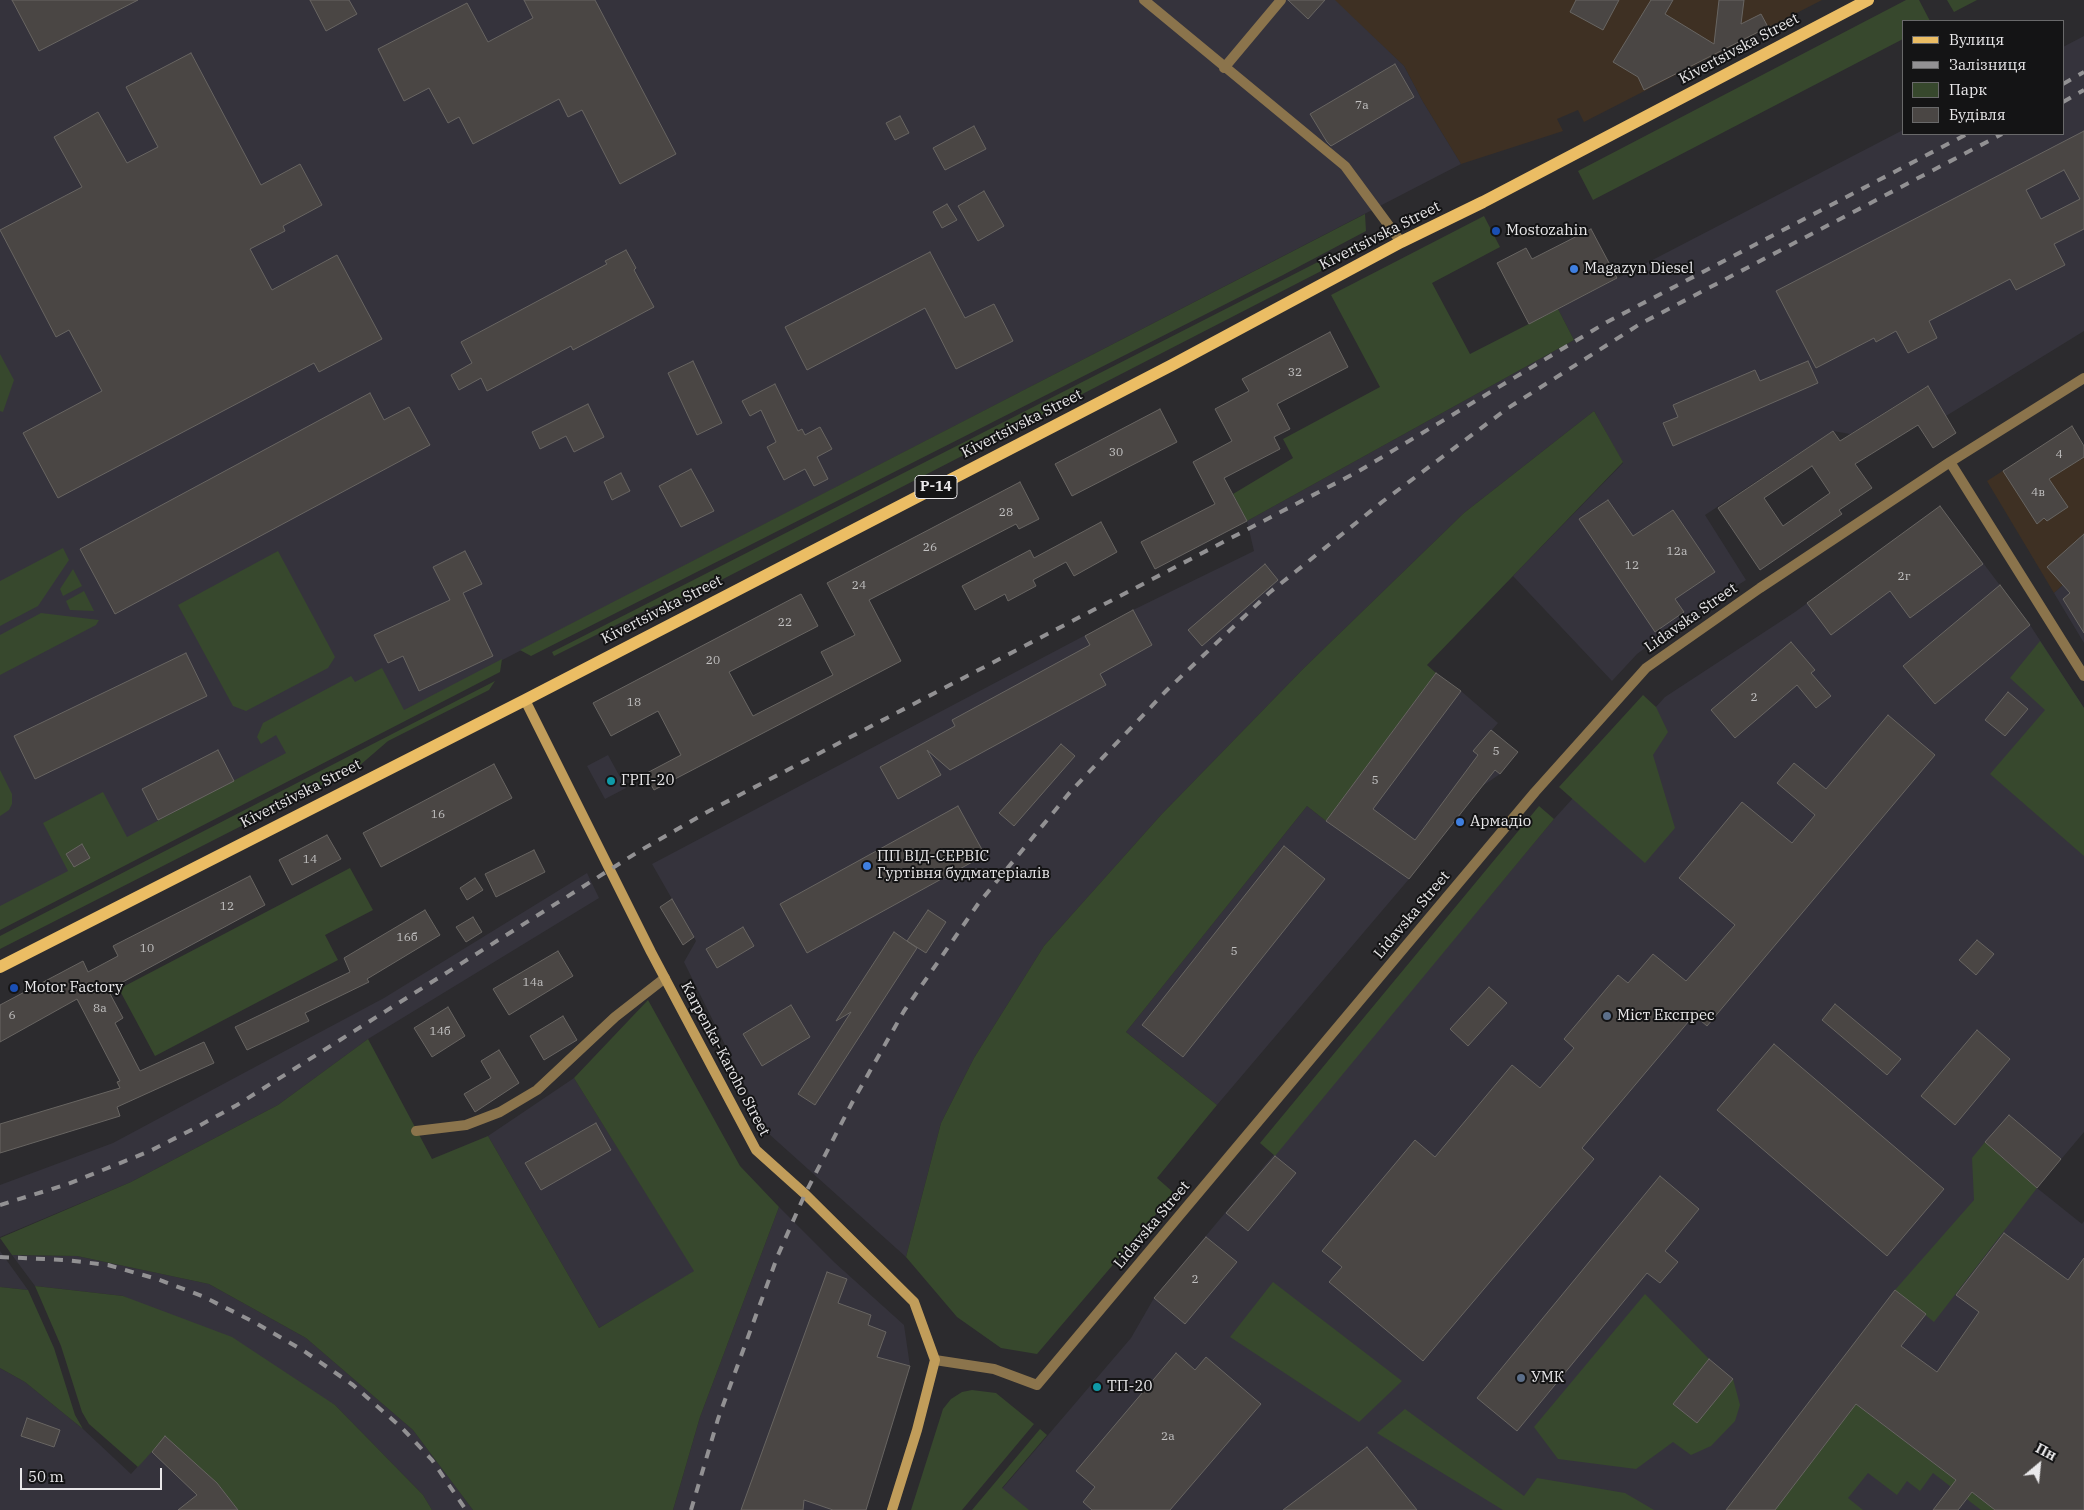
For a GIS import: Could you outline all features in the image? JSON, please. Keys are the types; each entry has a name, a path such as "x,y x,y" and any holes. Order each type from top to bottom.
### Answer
{"main road":[{"name":"Kivertsivska Street","path":"0,967 525,700 1172,365 1401,242 1491,198 1868,0"},
{"name":"Karpenka-Karoho Street","path":"525,700 665,978 756,1150 805,1194 914,1302 935,1360"},
{"path":"892,1510 917,1430 935,1360"}],"street":[{"path":"1144,0 1345,166 1401,242"},
{"path":"1224,68 1281,0"},
{"name":"Lidavska Street","path":"935,1360 994,1370 1037,1385 1535,792 1646,668 1760,588 1950,462 2084,378"},
{"path":"1950,462 2084,676"},
{"path":"416,1131 466,1125 500,1112 537,1090 615,1017 665,978"}],"shaded area":[{"path":"0,0 1335,0 1404,66 1423,102 1461,164 106,865 0,914"},
{"path":"1334,0 1822,0 1584,122 1578,110 1557,119 1563,131 1461,164 1423,102 1404,66"},
{"path":"2084,36 2084,331 1946,416 1927,386 1850,434 1833,431 1705,515 1746,580 1687,617 1637,654 1612,681 1513,576 1623,463 1594,411 1464,513 1303,669 1161,815 1044,946 974,1058 941,1123 906,1257 769,1134 684,962 696,941 682,916 669,923 660,907 672,899 652,864 1133,610 1254,551 1247,521 1574,340 1558,309 1902,131 1902,135 2064,135 2064,46"},
{"path":"2032,452 2049,479 2084,457 2084,566 2054,593 1987,481"},
{"path":"1940,506 2030,625 2084,708 2084,1132 2037,1188 2082,1224 2084,1221 2084,1510 984,1510 1131,1338 1154,1298 1554,819 1665,697 1795,612","holes":["1835,1004 1900,1059 1887,1075 1822,1020"]},
{"path":"2084,566 2084,643 2054,593"},
{"path":"1461,691 1498,723 1492,730 1518,752 1500,774 1481,787 1409,879 1217,1105 1126,1032 1307,806 1326,821"},
{"path":"608,755 626,788 605,799 587,766"},
{"path":"587,873 599,898 368,1039 278,1105 131,1182 0,1237 0,1185 113,1143 384,998"},
{"path":"574,1078 695,1271 599,1328 488,1136"},
{"path":"779,1207 834,1262 904,1325 910,1366 866,1510 673,1510 700,1417"},
{"path":"0,1251 28,1290 0,1287"},
{"path":"12,1255 77,1256 209,1284 306,1338 413,1430 473,1510 432,1510 423,1495 335,1405 123,1296 35,1286"},
{"path":"0,1368 25,1382 83,1429 131,1474 165,1436 217,1483 238,1510 0,1510"}],"green space":[{"path":"1906,0 1919,0 1929,20 1902,20 1902,40 1593,200 1578,171"},
{"path":"1947,0 1977,0 1954,12"},
{"path":"1365,214 1366,231 1283,275 531,656 520,650"},
{"path":"1484,216 1500,247 1432,283 1470,354 1558,309 1574,340 1247,521 1233,494 1293,458 1283,439 1380,387 1331,295"},
{"path":"1367,237 1362,250 692,595 654,606 554,656 552,652"},
{"path":"0,354 14,380 3,412 0,411"},
{"path":"1594,411 1623,462 1427,665 1436,673 1326,821 1307,806 1126,1032 1217,1105 1157,1178 1174,1193 1037,1354 1001,1348 957,1317 906,1257 941,1123 974,1058 1044,946 1161,815 1303,669 1464,513"},
{"path":"63,548 69,560 38,606 0,626 0,581"},
{"path":"278,551 335,657 328,668 246,711 233,706 178,605"},
{"path":"73,569 82,586 63,596 60,589"},
{"path":"84,591 94,611 70,610 66,601"},
{"path":"41,613 99,620 96,625 0,675 0,635"},
{"path":"2040,641 2084,708 2084,856 1990,774 2045,710 2010,678"},
{"path":"502,659 500,672 0,930 0,906 68,871 43,823 103,792 127,837 286,753 276,735 261,744 257,737 263,723 351,676 355,682 382,668 404,710"},
{"path":"495,681 489,690 388,741 359,766 0,949 0,936"},
{"path":"1643,695 1656,707 1668,732 1653,755 1675,828 1645,863 1559,787"},
{"path":"0,770 12,794 12,804 9,810 0,816"},
{"path":"1539,806 1554,819 1275,1156 1260,1143"},
{"path":"350,868 373,910 325,935 338,960 155,1056 119,989"},
{"path":"648,1000 740,1166 779,1207 700,1417 673,1510 473,1510 413,1430 306,1338 209,1284 77,1256 12,1255 0,1238 131,1182 278,1105 368,1039 432,1159 488,1136 599,1328 694,1271 574,1078"},
{"path":"1985,1142 2037,1188 1934,1322 1895,1290 1974,1200 1972,1158"},
{"path":"1273,1282 1402,1381 1359,1422 1230,1337"},
{"path":"35,1286 123,1296 232,1337 335,1405 423,1495 432,1510 238,1510 217,1483 165,1437 138,1467 89,1424 82,1412 61,1346"},
{"path":"0,1287 28,1290 54,1348 75,1415 83,1429 25,1382 0,1368"},
{"path":"1645,1294 1709,1359 1673,1404 1697,1423 1733,1379 1740,1405 1735,1421 1711,1446 1691,1455 1673,1442 1636,1469 1558,1459 1534,1427"},
{"path":"972,1390 996,1393 1034,1424 962,1510 911,1510 943,1409 951,1399 962,1392"},
{"path":"1856,1404 1995,1510 1981,1510 1933,1473 1920,1491 1907,1481 1897,1495 1868,1473 1848,1498 1863,1510 1775,1510"},
{"path":"1405,1409 1524,1496 1537,1478 1625,1493 1654,1510 1503,1510 1377,1433"},
{"path":"1040,1429 1047,1435 1002,1488 1029,1510 972,1510"}],"building":[{"path":"12,0 138,0 39,51"},
{"path":"310,0 349,0 357,14 326,31"},
{"path":"524,0 595,0 676,154 620,184 582,110 568,117 559,99 473,144 459,117 448,123 429,88 404,101 378,49 467,3 488,42 533,18"},
{"path":"1288,0 1325,0 1308,19"},
{"path":"1576,0 1619,0 1603,30 1570,12"},
{"path":"1651,0 1673,0 1665,14 1714,44 1719,0 1744,0 1741,24 1761,14 1768,27 1644,90 1638,77 1613,62"},
{"path":"191,53 261,185 300,164 322,205 283,226 285,231 250,249 272,290 337,255 382,339 319,372 314,363 58,498 23,433 102,391 69,330 56,337 0,230 82,187 54,137 98,112 127,163 158,147 126,87"},
{"path":"1395,64 1414,97 1331,146 1310,114"},
{"path":"900,116 909,133 895,140 886,123"},
{"path":"974,126 986,149 945,170 933,148"},
{"path":"2084,131 2084,229 2054,244 2065,265 2016,290 2010,279 1929,321 1937,338 1908,353 1896,331 1876,342 1874,338 1816,368 1776,291","holes":["2064,170 2080,199 2041,219 2026,190"]},
{"path":"984,191 1004,226 978,241 958,206"},
{"path":"947,204 957,220 942,228 933,212"},
{"name":"Magazyn Diesel","path":"1591,229 1617,278 1529,324 1497,263 1526,248 1532,259"},
{"path":"626,250 636,268 634,270 654,307 573,350 571,346 487,391 481,378 459,390 451,375 472,363 461,342 607,264 605,261"},
{"path":"930,252 965,318 994,304 1013,341 956,369 925,308 807,370 785,327"},
{"path":"1330,332 1348,367 1277,404 1290,429 1274,437 1280,449 1224,478 1247,521 1155,569 1141,542 1215,504 1193,462 1232,441 1215,409 1249,391 1242,379"},
{"path":"693,361 722,423 697,435 668,373"},
{"path":"1808,361 1818,383 1673,446 1663,423 1678,417 1673,405 1755,370 1760,381"},
{"path":"775,384 798,431 802,429 805,435 820,427 832,449 817,457 828,479 814,486 805,469 784,480 767,447 776,442 761,410 750,416 742,401"},
{"path":"1928,386 1956,433 1933,448 1918,425 1855,464 1872,488 1839,510 1842,514 1760,570 1718,508 1833,431 1840,441","holes":["1812,466 1830,493 1783,526 1764,498"]},
{"path":"370,393 384,420 409,407 430,445 115,614 80,549"},
{"path":"588,404 604,437 574,452 566,436 540,449 532,432"},
{"path":"1160,409 1177,442 1072,496 1055,464"},
{"path":"2072,426 2084,446 2084,457 2049,479 2068,507 2047,521 2044,518 2037,524 2003,471"},
{"path":"691,469 714,511 681,527 659,486"},
{"path":"621,473 630,491 612,500 604,482"},
{"path":"1020,482 1039,519 1019,529 1016,524 869,600 901,661 654,790 645,774 681,755 658,711 611,736 593,703 801,594 818,626 729,672 753,716 833,675 821,652 855,635 827,583"},
{"path":"1608,500 1633,536 1673,510 1715,572 1675,599 1684,612 1655,632 1579,519"},
{"path":"1940,506 1983,564 1910,618 1890,591 1831,635 1807,603"},
{"path":"1101,522 1117,552 1074,576 1066,562 1033,580 1036,586 1008,601 1005,594 975,610 962,586 1030,550 1034,558"},
{"path":"2084,534 2084,633 2063,599 2070,593 2047,567"},
{"path":"465,551 482,584 463,593 493,656 419,691 403,656 388,663 374,635 450,600 433,567"},
{"path":"1265,564 1278,580 1202,646 1188,630"},
{"path":"2000,585 2030,625 1935,704 1903,666"},
{"path":"1133,610 1152,645 1100,674 1106,685 950,770 927,750 941,775 898,799 880,767 955,726 952,720 1090,645 1085,636"},
{"path":"1791,642 1815,670 1811,673 1831,696 1816,708 1797,685 1735,738 1711,710"},
{"path":"186,653 207,696 35,779 14,736"},
{"path":"1436,673 1461,691 1373,809 1415,840 1478,755 1473,751 1491,730 1518,752 1500,774 1495,770 1409,879 1326,821"},
{"path":"2008,692 2028,709 2005,736 1985,720"},
{"path":"1888,715 1935,755 1707,1026 1694,1015 1582,1148 1594,1159 1423,1361 1329,1282 1342,1267 1322,1251 1415,1140 1435,1157 1512,1065 1540,1088 1574,1048 1564,1039 1618,975 1628,983 1653,954 1686,981 1735,925 1679,878 1742,802 1792,843 1815,815 1777,783 1794,763 1826,789"},
{"path":"1061,744 1075,756 1014,826 999,813"},
{"path":"218,750 234,781 158,820 142,789"},
{"path":"494,764 512,798 381,867 363,833"},
{"path":"958,806 985,855 807,953 780,904"},
{"path":"327,835 341,859 292,885 279,860"},
{"path":"82,844 90,858 74,867 66,854"},
{"path":"1284,846 1325,879 1183,1057 1142,1025"},
{"path":"534,850 545,872 496,897 485,874"},
{"path":"250,876 265,905 108,990 123,1018 115,1023 140,1071 204,1042 214,1063 117,1107 120,1116 0,1153 0,1124 120,1088 117,1082 120,1081 77,999 0,1042 0,1005 83,961 88,972 118,956 113,946"},
{"path":"475,878 483,890 467,900 460,888"},
{"path":"672,899 694,937 683,945 660,907"},
{"path":"425,910 440,935 367,979 369,982 305,1013 309,1021 247,1050 235,1027 350,972 344,958"},
{"path":"928,910 946,922 926,953 907,941"},
{"path":"473,917 482,932 466,942 456,927"},
{"path":"743,927 754,946 717,968 706,949"},
{"path":"894,932 917,948 815,1105 798,1094 851,1012 836,1021"},
{"path":"1977,940 1994,954 1976,975 1959,960"},
{"path":"558,951 573,976 509,1015 493,989"},
{"path":"1489,987 1507,1003 1468,1046 1450,1029"},
{"path":"1835,1004 1901,1059 1887,1075 1822,1020"},
{"path":"791,1005 810,1037 762,1066 743,1034"},
{"path":"448,1007 465,1036 432,1057 414,1028"},
{"path":"563,1016 577,1040 544,1060 530,1036"},
{"path":"1977,1030 2010,1059 1955,1125 1921,1096"},
{"path":"1774,1044 1944,1189 1887,1256 1717,1110"},
{"path":"499,1050 519,1083 475,1112 464,1094 491,1078 481,1061"},
{"path":"2009,1115 2061,1159 2037,1188 1985,1142"},
{"path":"596,1123 611,1150 541,1190 525,1163"},
{"path":"1275,1156 1296,1173 1248,1231 1226,1213"},
{"path":"1660,1176 1699,1209 1665,1251 1678,1262 1660,1283 1647,1273 1517,1431 1477,1398"},
{"path":"2004,1233 2068,1280 2084,1258 2084,1510 1995,1510 1972,1492 1958,1510 1933,1510 1956,1480 1856,1404 1775,1510 1726,1510 1895,1290 1926,1314 1901,1346 1937,1372 1979,1312 1956,1295"},
{"path":"1206,1237 1237,1262 1185,1324 1154,1298"},
{"path":"827,1272 847,1279 838,1303 871,1315 868,1325 886,1332 877,1357 910,1366 866,1510 833,1510 804,1500 803,1510 741,1510"},
{"path":"1176,1353 1195,1370 1206,1357 1261,1404 1170,1510 1092,1510 1083,1502 1095,1487 1076,1471"},
{"path":"1709,1359 1733,1379 1697,1423 1673,1404"},
{"path":"27,1418 60,1430 54,1447 21,1436"},
{"path":"165,1436 217,1483 238,1510 178,1510 197,1495 152,1452"},
{"path":"1367,1447 1417,1510 1283,1510"}],"railway":[{"path":"2064,83 2084,72"},
{"path":"2064,101 2084,90"},
{"path":"0,1205 68,1184 150,1151 195,1128 237,1105 641,850 709,811 1359,471 1607,322 1965,135"},
{"path":"691,1510 718,1419 778,1255 805,1194 853,1101 904,1011 978,904 1071,791 1167,690 1269,593 1382,502 1508,408 1640,324 2000,135"},
{"path":"0,1257 65,1260 108,1265 157,1279 202,1296 254,1322 304,1351 353,1385 403,1429 432,1460 466,1510"}],"place":[{"name":"Mostozahin","path":"1496,231"},
{"name":"Magazyn Diesel","path":"1574,269"},
{"name":"ГРП-20","path":"611,781"},
{"name":"Армадіо","path":"1460,822"},
{"name":"ПП ВІД-СЕРВІС Гуртівня будматеріалів","path":"867,866"},
{"name":"Motor Factory","path":"14,988"},
{"name":"Міст Експрес","path":"1607,1016"},
{"name":"УМК","path":"1521,1378"},
{"name":"ТП-20","path":"1097,1387"}]}
